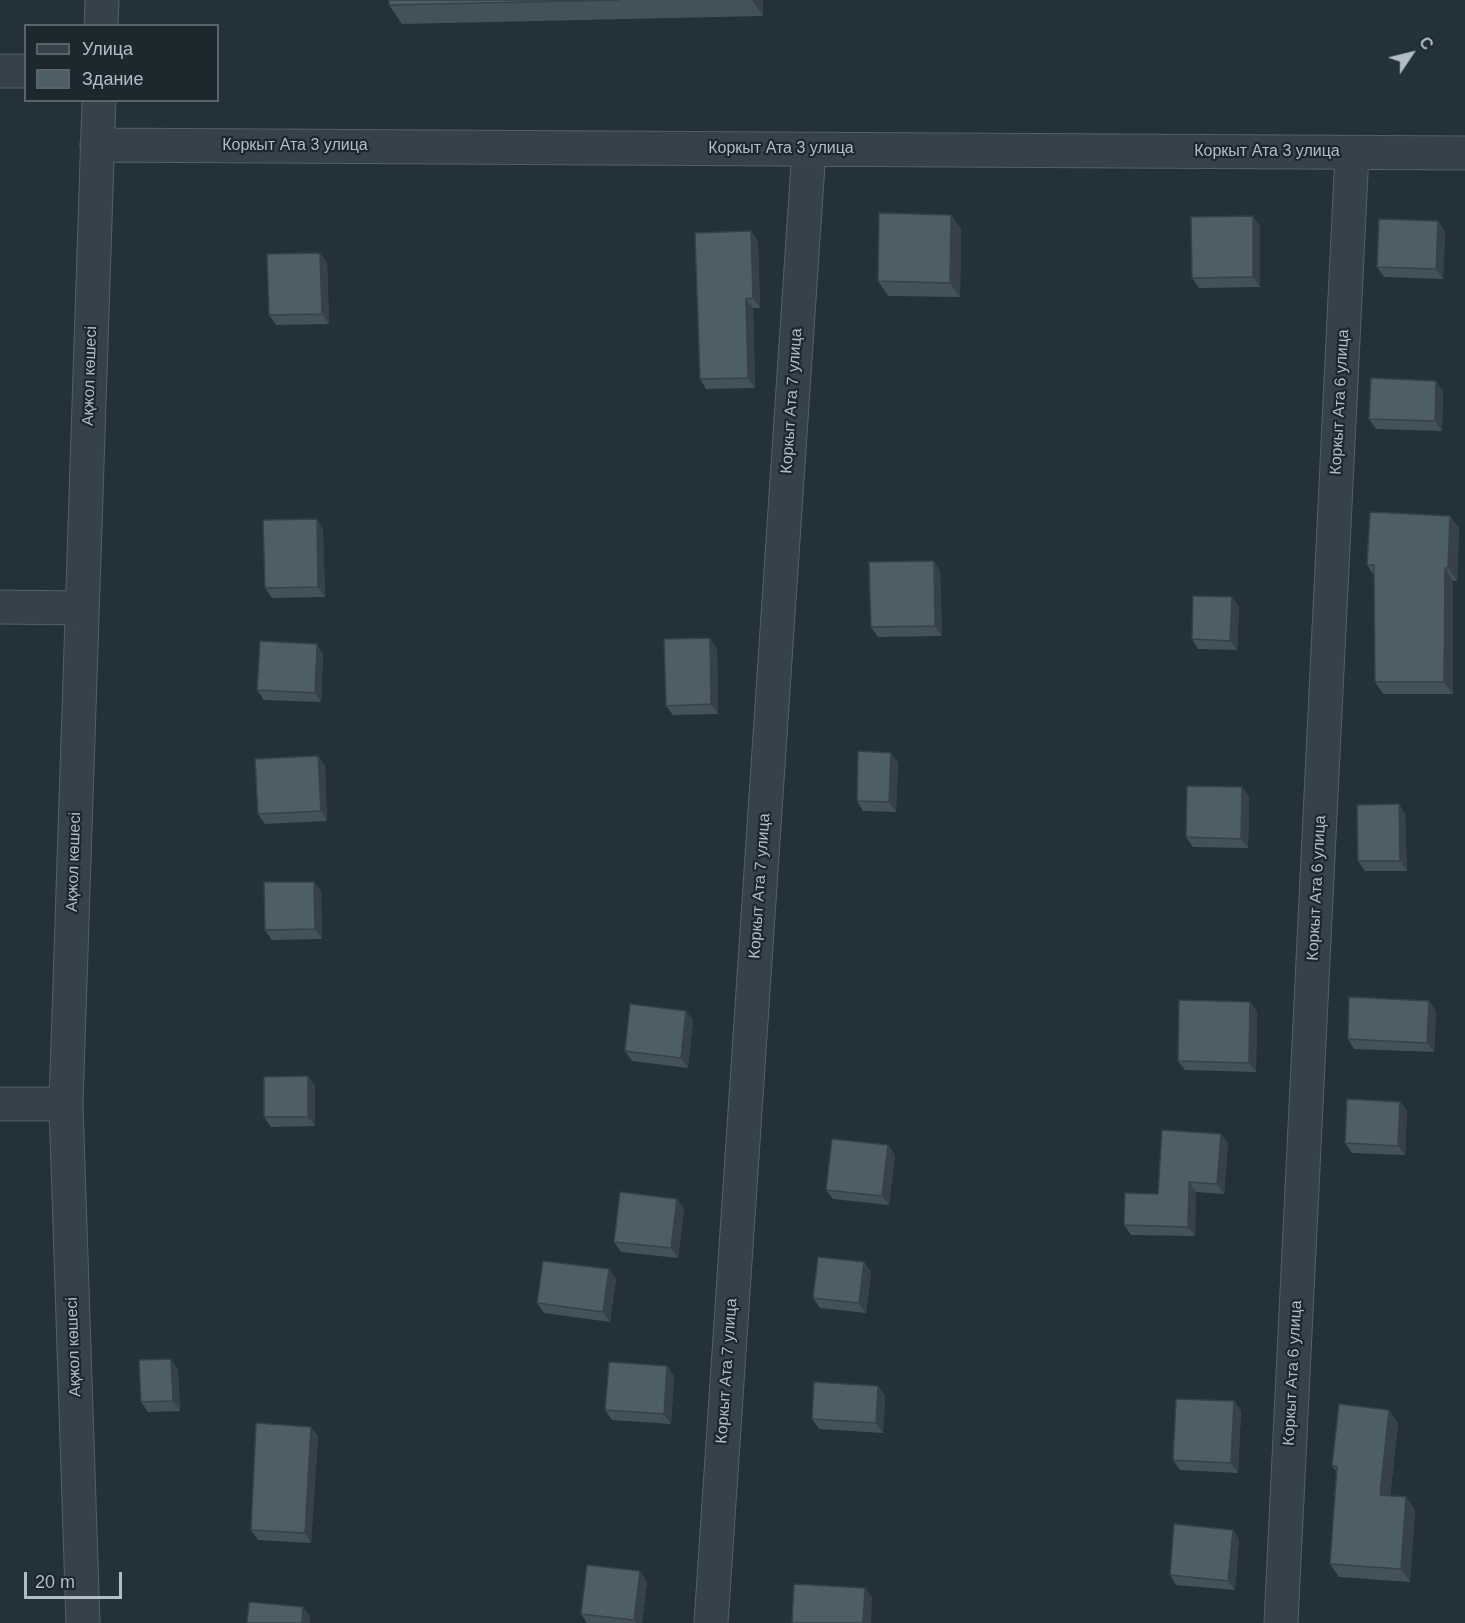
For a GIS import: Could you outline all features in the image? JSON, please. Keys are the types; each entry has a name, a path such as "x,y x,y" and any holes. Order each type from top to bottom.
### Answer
{"street":[{"path":"101,24 102,0"},
{"path":"0,71 24,71"},
{"name":"Ақжол көшесі","path":"83,1623 66,1104 99,102"},
{"name":"Коркыт Ата 3 улица","path":"97,144 1465,153"},
{"name":"Коркыт Ата 7 улица","path":"711,1623 809,149"},
{"name":"Коркыт Ата 6 улица","path":"1281,1623 1352,153"},
{"path":"0,606 82,608"},
{"path":"0,1104 66,1104"}],"building":[{"path":"389,0 619,0 389,5"},
{"path":"879,213 951,215 950,283 878,281"},
{"path":"1253,216 1253,277 1192,278 1191,217"},
{"path":"1379,219 1438,221 1436,269 1377,267"},
{"path":"751,231 753,298 746,299 748,378 700,379 695,233"},
{"path":"320,253 322,314 269,315 267,254"},
{"path":"1371,378 1436,381 1435,421 1369,419"},
{"path":"1370,512 1450,516 1448,568 1445,568 1444,682 1375,682 1374,565 1367,565"},
{"path":"317,519 318,587 265,588 263,520"},
{"path":"934,561 935,626 871,627 869,562"},
{"path":"1193,596 1232,597 1230,641 1192,639"},
{"path":"710,638 711,704 666,706 664,639"},
{"path":"260,641 317,644 315,693 257,690"},
{"path":"858,751 891,753 889,802 857,801"},
{"path":"318,756 321,811 258,814 255,759"},
{"path":"1187,786 1242,787 1241,839 1186,837"},
{"path":"1399,804 1400,861 1358,861 1357,805"},
{"path":"264,882 314,882 315,929 265,930"},
{"path":"1349,997 1429,1001 1427,1043 1348,1039"},
{"path":"1179,1000 1250,1002 1249,1063 1178,1061"},
{"path":"630,1004 686,1011 681,1058 625,1051"},
{"path":"308,1076 308,1117 264,1117 264,1077"},
{"path":"1347,1099 1400,1102 1398,1146 1345,1143"},
{"path":"1162,1130 1221,1134 1217,1184 1189,1182 1188,1227 1124,1225 1125,1193 1158,1194"},
{"path":"832,1139 888,1145 882,1196 826,1190"},
{"path":"620,1192 677,1199 671,1248 614,1242"},
{"path":"818,1257 864,1262 859,1303 813,1298"},
{"path":"543,1261 609,1269 603,1312 537,1303"},
{"path":"171,1359 173,1401 141,1402 139,1360"},
{"path":"609,1362 667,1366 664,1414 605,1410"},
{"path":"814,1382 878,1386 876,1423 812,1419"},
{"path":"1176,1399 1234,1401 1231,1463 1173,1460"},
{"path":"1339,1404 1389,1410 1380,1495 1406,1497 1401,1569 1330,1564 1337,1466 1332,1466"},
{"path":"256,1423 311,1427 305,1533 251,1530"},
{"path":"1174,1524 1233,1530 1228,1581 1170,1575"},
{"path":"587,1565 640,1571 634,1620 581,1614"},
{"path":"794,1584 865,1588 863,1623 792,1623"},
{"path":"249,1602 303,1607 302,1623 247,1623"}]}
